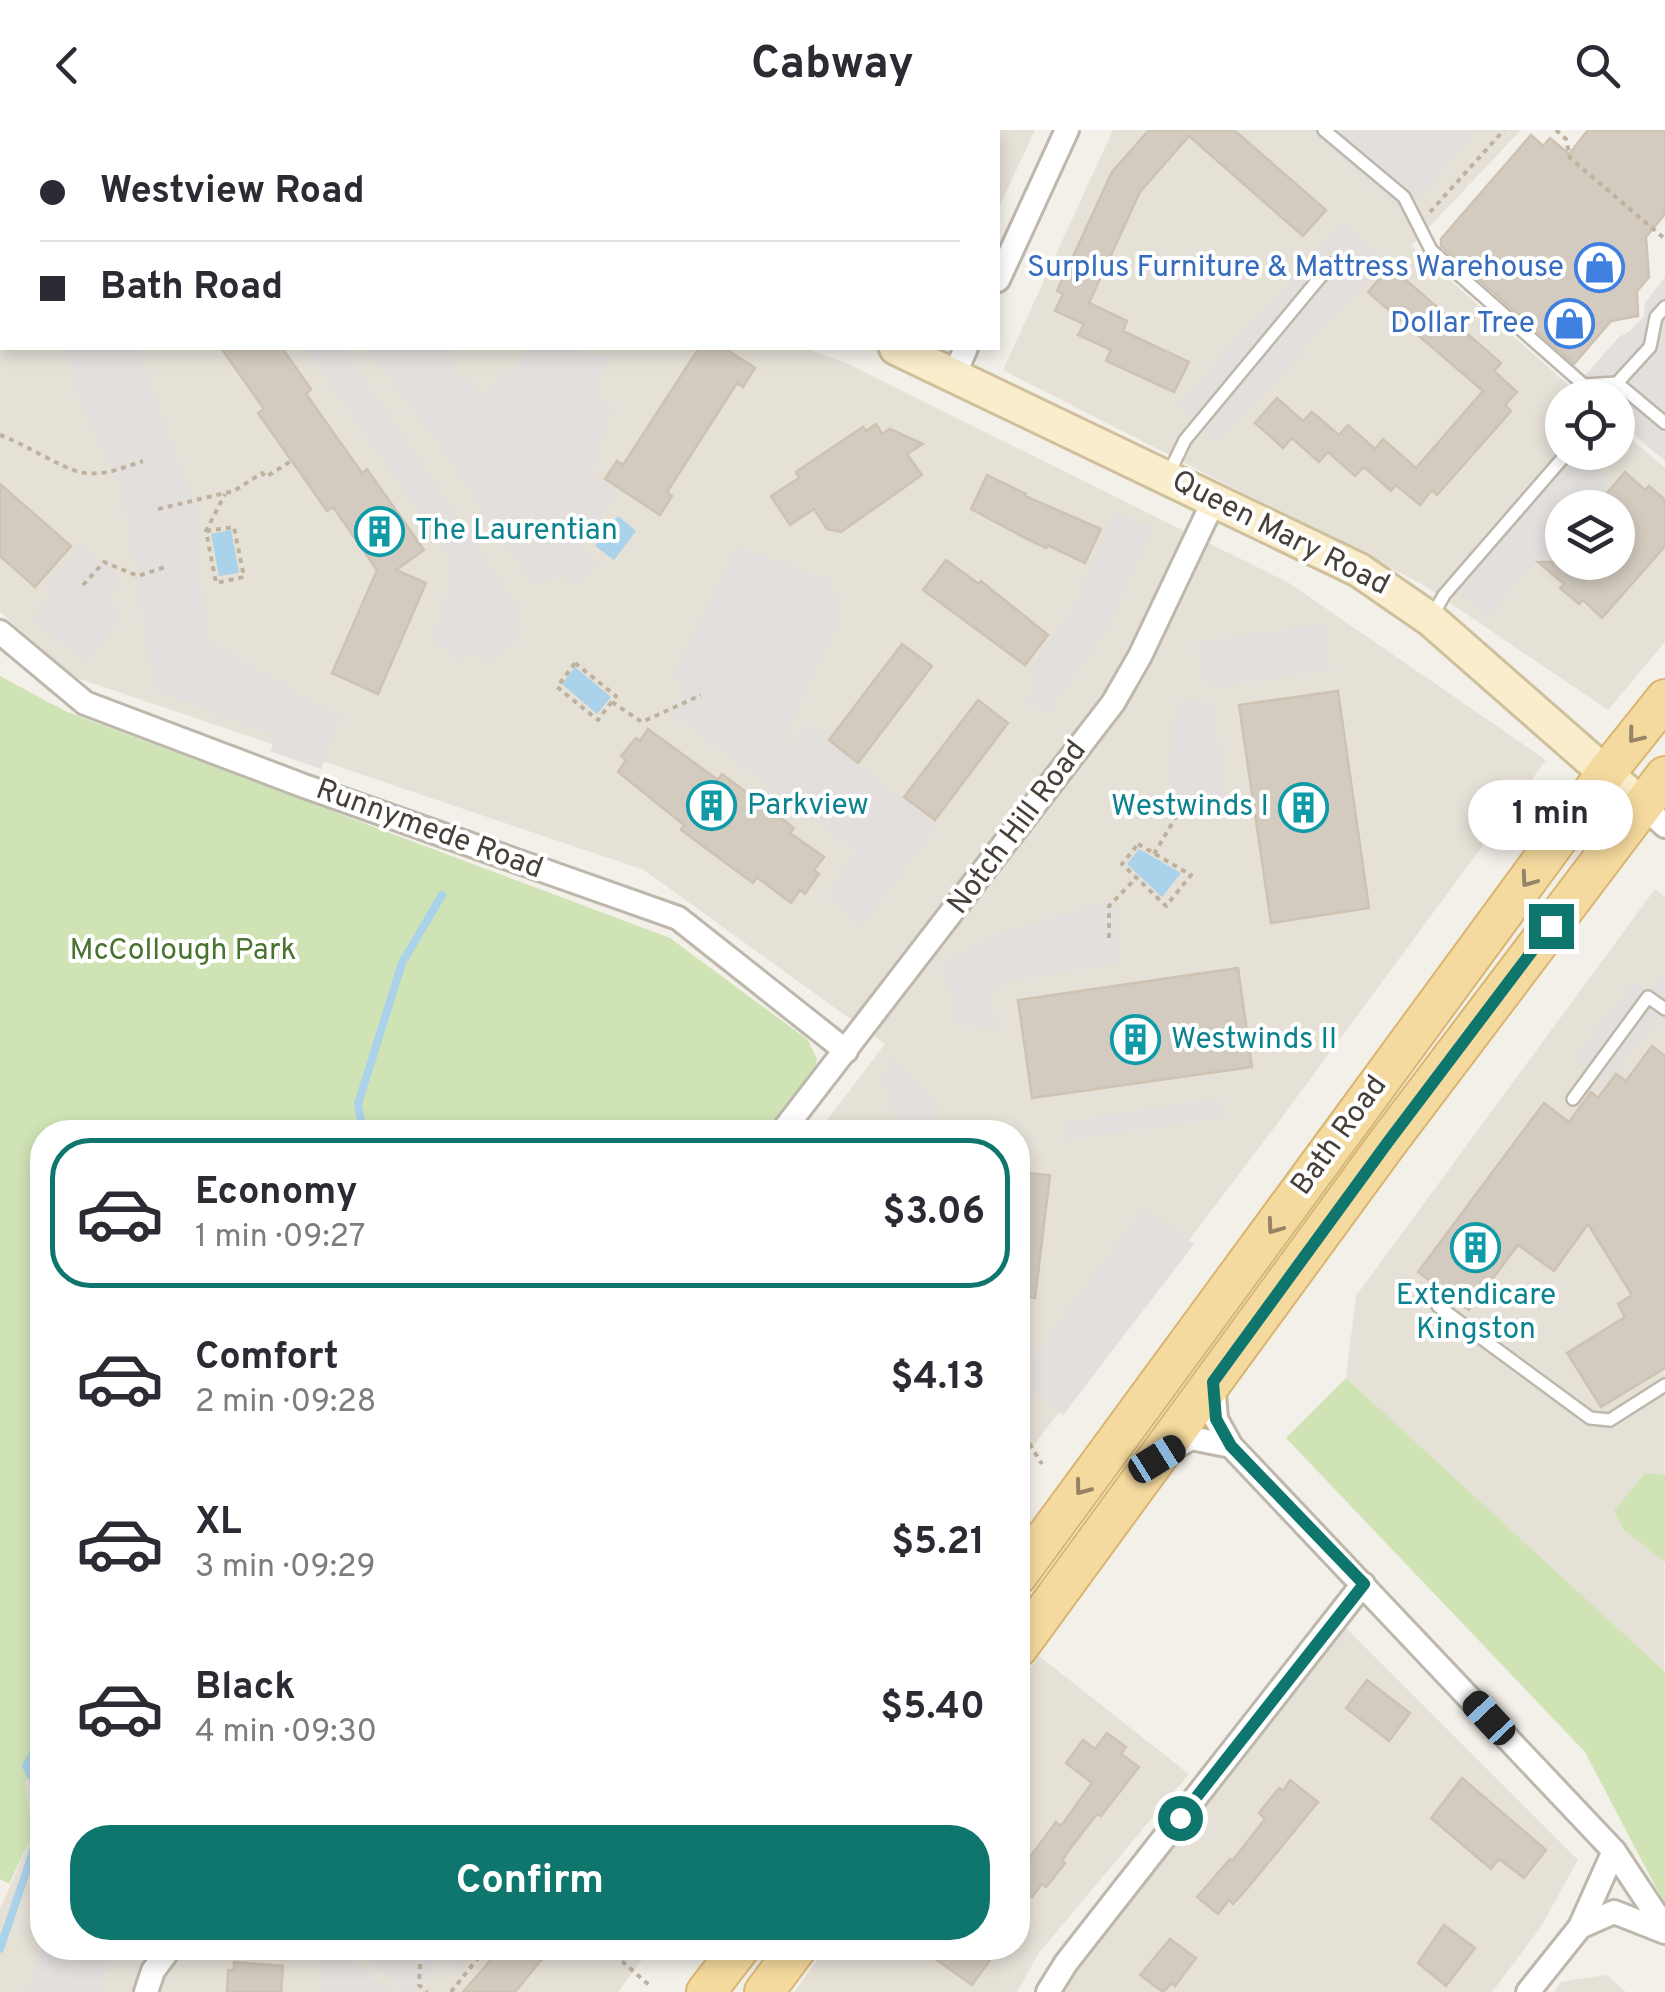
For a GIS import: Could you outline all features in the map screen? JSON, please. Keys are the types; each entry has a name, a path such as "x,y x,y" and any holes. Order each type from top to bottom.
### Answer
{"main road":[{"name":"Bath Road","path":"1030,1558 1606,772 1665,699"},
{"name":"Bath Road","path":"1030,1632 1388,1142 1657,802"},
{"path":"706,1992 731,1960"},
{"path":"764,1992 788,1960"}],"street":[{"path":"1000,276 1067,130"},
{"name":"Queen Mary Road","path":"906,350 960,361 1167,477 1359,570 1430,619 1606,772 1657,802"},
{"name":"Notch Hill Road","path":"791,1120 1113,703 1140,656 1214,498"},
{"name":"Runnymede Road","path":"0,632 85,703 304,786 678,918 846,1051"},
{"path":"1213,1382 1216,1419 1231,1446 1614,1851 1665,1930"},
{"path":"1157,1459 1191,1438 1231,1446"},
{"path":"1048,1992 1364,1584"},
{"path":"1528,1992 1580,1927 1614,1851"},
{"path":"1580,1927 1614,1912 1665,1930"},
{"path":"146,1992 161,1960"}],"lane":[{"path":"1324,130 1404,196 1431,250 1578,380"},
{"path":"1167,477 1185,440 1331,264"},
{"path":"1621,380 1650,347 1656,317 1665,307"},
{"path":"1635,397 1665,422"},
{"path":"1430,619 1444,594 1552,470"},
{"path":"1573,1099 1648,997 1665,1009"},
{"path":"1438,1306 1590,1418 1610,1420 1665,1386"}],"path":[{"path":"1418,224 1504,130"},
{"path":"1556,130 1566,139 1570,158 1665,239"},
{"path":"0,435 80,472 112,472 143,462"},
{"path":"158,508 225,494 292,461"},
{"path":"206,531 234,527 244,577 216,583 206,531 225,494"},
{"path":"83,586 104,562 138,576 168,566"},
{"path":"574,663 616,696 612,702 598,720 557,687 574,663"},
{"path":"612,702 642,722 701,695"},
{"path":"1154,854 1180,810 1202,801"},
{"path":"1138,844 1191,874 1166,906 1137,878 1122,864 1138,844"},
{"path":"1108,938 1110,906 1137,878"},
{"path":"1030,1443 1042,1464"},
{"path":"450,1992 476,1960"},
{"path":"621,1960 650,1985"},
{"path":"420,1964 419,1985 427,1992"}],"shaded area":[{"path":"1000,130 1035,130 1000,206"},
{"path":"1113,130 1521,130 1411,246 1563,380 1545,380 1545,470 1635,470 1635,442 1665,468 1665,642 1608,710 1422,584 1003,370"},
{"path":"1308,130 1475,130 1477,131 1405,214"},
{"path":"1344,222 1386,260 1219,443 1177,404"},
{"path":"1665,277 1665,461 1635,435 1635,380 1581,380 1619,337 1644,316 1645,303"},
{"path":"0,350 810,350 846,363 1289,583 1546,760 1030,1450 1030,1120 827,1120 885,1044 644,870 74,677 0,612"},
{"path":"66,350 138,350 196,508 207,641 341,717 321,769 270,751 277,737 154,690 122,493 77,394"},
{"path":"306,350 345,350 523,615 512,624 521,638 485,664 476,650 462,662 432,640 452,576 449,555"},
{"path":"368,350 452,350 453,377 476,378 473,400 510,373 527,350 574,350 609,357 595,401 613,406 592,474 618,493 579,550 597,561 577,587 561,577 534,586 430,432"},
{"path":"1549,470 1599,470 1612,482 1604,490 1545,490 1545,554 1487,617 1447,581"},
{"path":"1115,511 1153,527 1106,631 1047,714 1024,697 1037,688 1028,673 1073,608"},
{"path":"81,542 121,578 109,600 124,615 86,663 32,619 53,594 44,586"},
{"path":"737,546 831,581 840,620 785,737 791,743 807,723 938,826 862,926 827,898 855,851 670,711 687,687 672,677"},
{"path":"1328,623 1330,676 1318,671 1228,685 1220,690 1202,675 1197,643"},
{"path":"1188,698 1212,703 1226,789 1222,801 1209,813 1191,817 1177,809 1170,795 1174,704"},
{"path":"1655,889 1665,897 1664,1674 1346,1378 1356,1296"},
{"path":"1113,900 1122,963 1000,982 991,993 997,1031 955,1023 945,974 938,967 986,938"},
{"path":"1664,974 1665,1021 1659,1017 1605,1085 1573,1059 1635,981 1649,992"},
{"path":"893,1059 938,1105 938,1120 898,1120 880,1076"},
{"path":"1218,1098 1221,1118 1066,1140 1063,1122"},
{"path":"1144,1207 1194,1244 1063,1415 1030,1386 1030,1362"},
{"path":"1342,1624 1578,1860 1540,1928 1492,1992 1057,1992"},
{"path":"1039,1656 1189,1774 1038,1954 1017,1992 794,1992 817,1960 1030,1960 1030,1668"},
{"path":"30,1775 30,1814 25,1782"},
{"path":"30,1840 30,1960 642,1960 618,1992 0,1992 0,1909"},
{"path":"38,1960 111,1960 101,1992 28,1992"},
{"path":"321,1960 355,1960 391,1992 320,1992"},
{"path":"368,1960 440,1960 413,1992 405,1992"},
{"path":"442,1960 469,1960 459,1971"},
{"path":"1607,1975 1626,1992 1554,1992 1561,1982"}],"green space":[{"name":"McCollough Park","path":"0,676 65,711 670,938 808,1040 817,1059 815,1069 775,1120 30,1120 30,1775 25,1782 30,1839 9,1884 0,1879"},
{"path":"1346,1378 1665,1672 1665,1905 1585,1752 1286,1438"},
{"path":"1645,1473 1665,1475 1665,1562 1624,1530 1614,1511"}],"water":[{"path":"618,516 636,531 614,560 595,546"},
{"path":"231,530 239,573 219,576 211,534"},
{"path":"575,667 611,697 597,714 562,684"},
{"path":"1139,849 1181,873 1162,897 1127,864"}],"building":[{"path":"1149,130 1234,130 1326,210 1303,236 1189,136 1140,192 1089,303 1127,321 1123,331 1189,362 1174,392 1106,361 1111,350 1078,335 1084,324 1055,311 1063,294 1057,291 1112,172"},
{"path":"1588,130 1665,130 1665,214 1646,237 1649,277 1637,291 1638,316 1611,321 1574,364 1441,246 1441,239 1531,135 1543,146 1550,138 1569,154"},
{"path":"1390,266 1501,363 1494,371 1517,392 1505,405 1511,411 1437,495 1432,490 1420,505 1396,485 1391,491 1364,467 1355,476 1328,452 1319,462 1292,438 1283,448 1255,423 1277,398 1303,421 1312,412 1339,435 1348,425 1375,449 1383,439 1416,468 1483,391 1368,292"},
{"name":"The Laurentian","path":"222,350 283,350 311,389 306,394 362,473 367,469 424,550 396,570 426,583 378,694 332,673 377,570 333,507 327,511 258,413 264,409"},
{"path":"698,350 727,350 755,368 743,387 737,383 667,492 672,496 660,515 605,479 617,461 623,465"},
{"path":"876,424 882,434 890,429 923,444 907,454 922,475 841,532 827,529 814,509 790,525 771,496 799,478 796,472 863,427 866,431"},
{"path":"1625,472 1645,490 1649,486 1665,500 1665,546 1602,618 1583,600 1579,604 1560,588 1564,584 1559,580 1635,580 1635,490 1610,490"},
{"path":"987,475 1101,529 1085,563 1027,539 971,509"},
{"path":"0,484 71,546 35,587 0,556"},
{"path":"946,560 979,584 981,581 1048,635 1025,665 923,590"},
{"path":"902,644 932,666 858,763 829,740"},
{"name":"Westwinds I","path":"1338,691 1369,908 1271,923 1239,705"},
{"path":"978,700 1008,723 935,820 904,797"},
{"name":"Parkview","path":"648,729 718,780 722,774 794,828 790,833 824,857 814,870 819,874 805,894 800,890 791,903 757,877 753,883 681,830 684,825 618,772 626,760 621,756"},
{"name":"Westwinds II","path":"1238,968 1252,1067 1032,1098 1018,1000"},
{"name":"Extendicare Kingston","path":"1652,1046 1665,1056 1665,1368 1601,1407 1567,1353 1625,1317 1618,1304 1632,1295 1588,1224 1554,1271 1518,1245 1469,1310 1418,1272 1544,1103 1569,1122 1591,1092 1598,1098 1616,1074 1626,1081"},
{"path":"1030,1173 1050,1175 1035,1298 1030,1297"},
{"path":"1367,1680 1410,1713 1389,1741 1346,1708"},
{"path":"1107,1733 1126,1747 1121,1754 1139,1767 1069,1850 1052,1880 1046,1887 1042,1884 1032,1897 1030,1857 1056,1822 1061,1826 1092,1783 1066,1763 1083,1740 1095,1749"},
{"path":"1462,1778 1546,1850 1524,1878 1499,1859 1491,1869 1431,1818"},
{"path":"1290,1780 1318,1802 1246,1890 1233,1904 1229,1900 1218,1914 1197,1897 1232,1861 1265,1819 1259,1813"},
{"path":"1444,1925 1475,1948 1446,1986 1418,1963"},
{"path":"1170,1939 1196,1958 1175,1986 1172,1983 1163,1992 1140,1975"},
{"path":"491,1960 541,1960 515,1992 463,1992"},
{"path":"937,1960 990,1960 972,1985"},
{"path":"234,1962 283,1966 281,1992 227,1992 228,1970 234,1970"}],"waterway":[{"path":"361,1120 358,1104 402,963 442,895"},
{"path":"30,1759 26,1766 30,1773"},
{"path":"0,1949 30,1860"}],"place":[{"name":"Surplus Furniture & Mattress Warehouse","path":"1599,268"},
{"name":"Dollar Tree","path":"1570,324"},
{"name":"The Laurentian","path":"380,531"},
{"name":"Parkview","path":"712,806"},
{"name":"Westwinds I","path":"1304,807"},
{"name":"Westwinds II","path":"1136,1040"},
{"name":"Extendicare Kingston","path":"1476,1247"}],"route":[{"path":"1180,1818 1364,1584 1231,1446 1216,1419 1213,1382 1551,926"}]}
